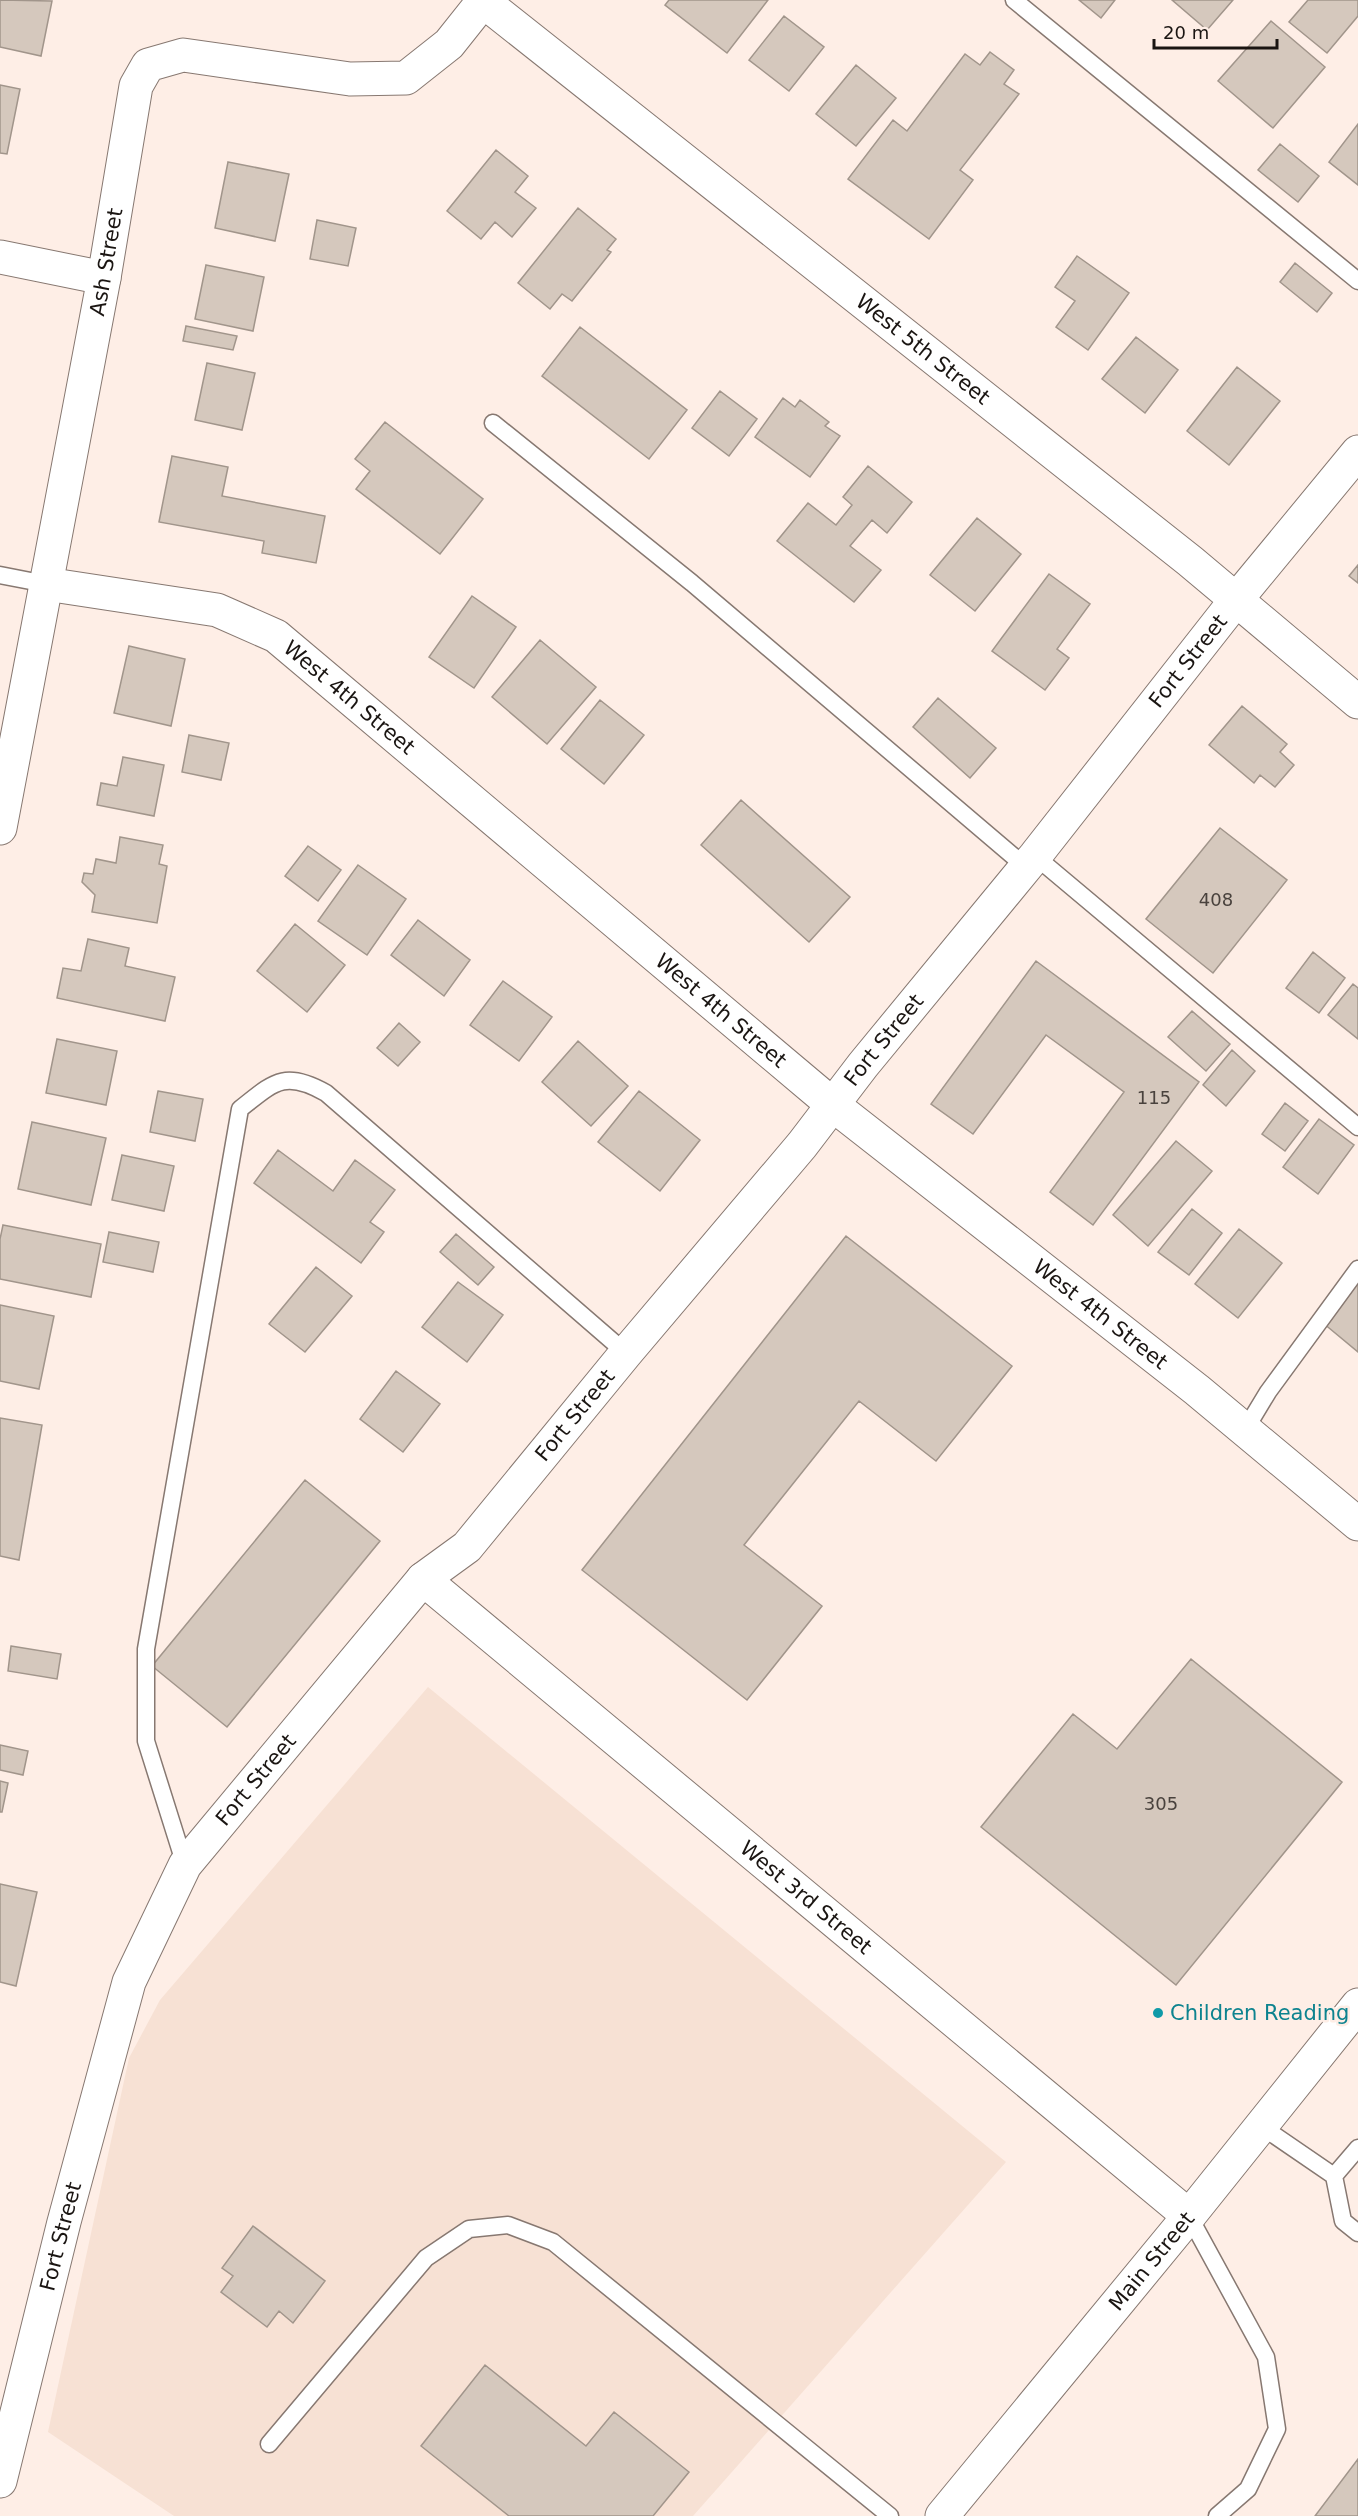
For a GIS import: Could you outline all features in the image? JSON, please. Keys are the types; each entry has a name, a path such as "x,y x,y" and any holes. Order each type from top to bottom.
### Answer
{"street":[{"name":"Ash Street","path":"0,828 104,278 136,86 148,65 183,55 350,79 406,78 449,44 484,1"},
{"name":"West 5th Street","path":"484,1 1190,561 1358,702"},
{"path":"0,256 104,278"},
{"name":"Fort Street","path":"0,2481 64,2222 129,1982 185,1865 423,1579 468,1547 833,1105 863,1065 1030,862 1236,600 1358,452"},
{"name":"West 4th Street","path":"46,584 217,610 276,636 833,1105 1245,1430 1358,1524"},
{"name":"West 3rd Street","path":"423,1579 1189,2216"},
{"name":"Main Street","path":"944,2515 1358,2005"}],"lane":[{"path":"1014,0 1358,281"},
{"path":"493,423 1358,1127"},
{"path":"0,575 46,584"},
{"path":"185,1865 146,1741 146,1648 240,1110 267,1088 283,1079 309,1084 326,1093 626,1353"},
{"path":"1245,1430 1268,1392 1358,1269"},
{"path":"1261,2126 1334,2176 1343,2221 1358,2233"},
{"path":"1334,2176 1358,2148"},
{"path":"1189,2216 1266,2357 1277,2429 1248,2489 1217,2516"},
{"path":"269,2444 426,2258 469,2229 508,2225 553,2242 890,2516"}],"shaded area":[{"path":"428,1687 1006,2162 693,2516 174,2516 48,2432 129,2058 160,2000"}],"building":[{"path":"0,0 52,1 41,56 0,47"},
{"path":"669,0 768,0 727,53 665,5"},
{"path":"1079,0 1115,0 1101,18"},
{"path":"1172,0 1233,0 1207,30"},
{"path":"1308,0 1358,0 1358,16 1327,53 1289,22"},
{"path":"784,16 824,47 789,91 749,60"},
{"path":"1271,21 1325,67 1273,128 1218,81"},
{"path":"990,52 1014,70 1004,84 1019,94 960,170 973,180 929,239 848,179 893,120 907,131 965,54 980,65"},
{"path":"856,65 896,98 856,146 816,114"},
{"path":"0,85 20,89 7,154 0,153"},
{"path":"1358,124 1358,185 1329,162"},
{"path":"1280,144 1319,176 1298,202 1258,170"},
{"path":"496,150 528,176 515,192 536,208 512,237 495,222 481,239 447,211"},
{"path":"228,162 289,174 275,241 215,228"},
{"path":"578,208 616,239 607,250 611,252 572,301 562,294 550,309 518,283"},
{"path":"317,220 356,228 348,266 310,259"},
{"path":"1077,256 1129,293 1088,350 1056,327 1075,301 1055,287"},
{"path":"1295,263 1332,293 1317,312 1280,282"},
{"path":"206,265 264,277 253,331 195,319"},
{"path":"186,326 237,336 233,350 183,341"},
{"path":"580,327 687,410 649,459 542,376"},
{"path":"1136,337 1178,370 1145,413 1102,379"},
{"path":"207,363 255,373 242,430 195,420"},
{"path":"1237,367 1280,401 1229,465 1187,431"},
{"path":"720,391 757,419 729,456 692,428"},
{"path":"783,398 795,407 800,400 829,422 825,426 840,436 810,477 755,437"},
{"path":"385,422 483,499 440,554 356,489 370,471 355,459"},
{"path":"172,456 228,467 222,496 325,516 316,563 262,553 264,541 159,522"},
{"path":"868,466 912,502 887,533 872,520 850,546 881,570 854,602 777,541 808,503 836,525 852,505 843,497"},
{"path":"977,518 1021,554 975,611 930,575"},
{"path":"1358,565 1358,583 1349,576"},
{"path":"1049,574 1090,604 1057,649 1069,658 1045,690 992,651"},
{"path":"472,596 516,627 474,688 429,657"},
{"path":"540,640 596,687 547,744 492,697"},
{"path":"129,646 185,659 171,726 114,713"},
{"path":"938,698 996,748 970,778 913,727"},
{"path":"600,700 644,735 604,784 561,749"},
{"path":"1242,706 1287,744 1280,752 1294,765 1275,787 1260,775 1254,783 1209,745"},
{"path":"189,735 229,743 221,780 182,772"},
{"path":"123,757 164,765 154,816 97,805 101,783 117,786"},
{"path":"741,800 850,897 809,942 701,845"},
{"path":"1220,828 1287,880 1213,973 1146,919"},
{"path":"120,837 163,845 159,864 167,866 157,923 92,912 95,895 82,882 84,873 93,874 96,859 116,863"},
{"path":"308,846 341,870 318,901 285,876"},
{"path":"358,865 406,899 367,955 318,921"},
{"path":"418,920 470,960 444,996 391,955"},
{"path":"295,924 345,965 307,1012 257,971"},
{"path":"88,939 129,948 125,966 175,977 165,1021 57,998 63,968 81,971"},
{"path":"1313,952 1345,978 1319,1013 1286,988"},
{"path":"1036,961 1199,1082 1093,1225 1050,1192 1124,1092 1046,1035 973,1134 931,1104"},
{"path":"503,981 552,1017 519,1061 470,1025"},
{"path":"1353,984 1358,988 1358,1039 1328,1015"},
{"path":"1192,1011 1230,1044 1206,1071 1168,1037"},
{"path":"399,1023 420,1042 398,1066 377,1048"},
{"path":"57,1039 117,1051 106,1105 46,1093"},
{"path":"578,1041 628,1086 591,1126 542,1082"},
{"path":"1232,1050 1255,1071 1226,1106 1203,1085"},
{"path":"158,1091 203,1099 195,1141 150,1132"},
{"path":"639,1091 700,1140 660,1191 598,1142"},
{"path":"1285,1103 1308,1121 1285,1151 1262,1134"},
{"path":"1319,1119 1354,1145 1318,1194 1283,1167"},
{"path":"32,1122 106,1138 91,1205 18,1189"},
{"path":"1176,1141 1212,1171 1148,1246 1113,1215"},
{"path":"278,1150 333,1191 355,1160 395,1190 370,1222 384,1232 361,1263 254,1183"},
{"path":"122,1155 174,1166 164,1211 112,1200"},
{"path":"1192,1209 1222,1233 1189,1275 1158,1252"},
{"path":"3,1225 101,1244 91,1297 0,1279 0,1239"},
{"path":"1239,1229 1282,1263 1238,1318 1195,1284"},
{"path":"109,1232 159,1242 153,1272 103,1262"},
{"path":"456,1234 494,1267 478,1285 440,1252"},
{"path":"846,1236 1012,1366 936,1461 859,1401 744,1545 822,1606 747,1700 582,1570"},
{"path":"316,1267 352,1296 305,1352 269,1324"},
{"path":"1358,1279 1358,1352 1323,1323"},
{"path":"458,1282 503,1315 467,1362 422,1327"},
{"path":"0,1305 54,1316 39,1389 0,1381"},
{"path":"396,1371 440,1404 403,1452 360,1419"},
{"path":"0,1418 42,1425 19,1560 0,1556"},
{"path":"305,1480 380,1541 227,1727 152,1666"},
{"path":"11,1646 61,1654 57,1679 8,1671"},
{"path":"1191,1659 1342,1782 1176,1985 981,1827 1073,1714 1117,1749"},
{"path":"0,1745 28,1751 23,1775 0,1770"},
{"path":"0,1781 8,1783 2,1812 0,1812"},
{"path":"0,1884 37,1892 16,1986 0,1982"},
{"path":"253,2226 325,2281 293,2323 279,2311 267,2327 221,2292 233,2276 222,2268"},
{"path":"485,2365 586,2446 614,2412 689,2472 653,2516 509,2516 421,2446"},
{"path":"1358,2459 1358,2516 1315,2516"}],"place":[{"name":"Children Reading","path":"1158,2013"}]}
